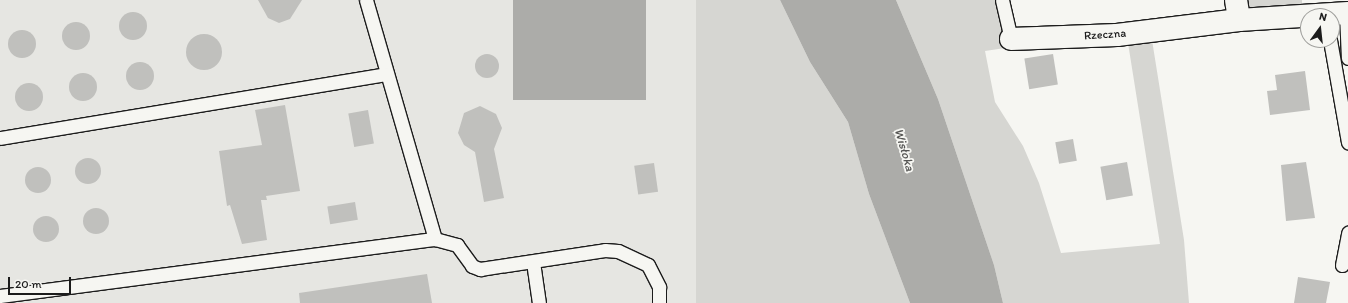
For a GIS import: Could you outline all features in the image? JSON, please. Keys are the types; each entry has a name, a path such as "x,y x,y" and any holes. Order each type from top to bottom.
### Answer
{"street":[{"name":"Rzeczna","path":"1011,39 1116,35 1238,10 1300,13"}],"lane":[{"path":"366,0 435,239"},
{"name":"Rzeczna","path":"1002,0 1011,39"},
{"path":"1340,26 1348,58"},
{"path":"1331,48 1348,142"},
{"path":"0,138 388,74"},
{"path":"1342,265 1348,233"},
{"path":"0,296 435,239 457,245 467,261 480,269 605,250 629,254 644,262 655,275 659,303"},
{"path":"533,262 539,303"}],"shaded area":[{"path":"0,0 696,0 696,303 0,303"},
{"path":"696,0 780,0 810,62 848,122 869,194 910,303 696,303"},
{"path":"896,0 998,0 1005,48 985,51 995,102 1023,146 1039,183 1061,253 1160,244 1128,43 1152,40 1184,240 1189,303 1003,303 994,265 938,99"},
{"path":"1242,0 1302,0 1302,8 1300,9 1251,14"}],"water":[{"path":"513,0 646,0 646,100 513,100"},
{"name":"Wisłoka","path":"780,0 896,0 938,99 994,265 1003,303 910,303 869,194 848,122 810,62"}],"building":[{"path":"258,0 302,0 290,19 279,23 268,18"},
{"path":"133,12 143,16 147,26 143,36 133,40 123,36 119,26 123,16"},
{"path":"76,22 86,26 90,36 86,46 76,50 66,46 62,36 66,26"},
{"path":"22,30 32,34 36,44 32,54 22,58 12,54 8,44 12,34"},
{"path":"208,34 217,39 221,45 221,59 217,65 208,70 200,70 191,65 187,59 186,48 191,39 197,35"},
{"path":"487,54 496,57 499,66 496,75 487,78 478,75 475,66 478,57"},
{"path":"1053,54 1058,85 1029,89 1024,59"},
{"path":"140,62 146,63 150,66 153,70 153,82 150,86 146,89 140,90 134,89 130,86 127,82 126,76 127,70 130,66 134,63"},
{"path":"1305,71 1310,110 1270,115 1267,91 1277,90 1275,75"},
{"path":"83,73 93,77 97,87 93,97 83,101 73,97 69,87 73,77"},
{"path":"29,83 35,84 39,87 42,91 42,103 39,107 35,110 29,111 23,110 19,107 16,103 15,97 16,91 19,87 23,84"},
{"path":"285,105 300,191 266,196 267,200 261,200 267,240 242,244 230,205 227,206 219,151 262,145 255,110"},
{"path":"480,106 496,114 502,128 494,149 504,198 484,202 475,152 464,145 458,133 464,113"},
{"path":"368,110 374,143 354,147 348,113"},
{"path":"1073,139 1077,161 1059,164 1055,142"},
{"path":"88,158 97,162 101,171 97,180 88,184 79,180 75,171 79,162"},
{"path":"1127,162 1133,195 1106,200 1100,167"},
{"path":"1306,162 1315,218 1286,221 1281,165"},
{"path":"654,163 658,192 638,195 634,166"},
{"path":"38,167 47,171 51,180 47,189 38,193 29,189 25,180 29,171"},
{"path":"355,202 358,220 330,224 327,206"},
{"path":"96,208 105,212 109,221 105,230 96,234 87,230 83,221 87,212"},
{"path":"46,216 55,220 59,229 55,238 46,242 37,238 33,229 37,220"},
{"path":"427,274 432,303 300,303 299,293"},
{"path":"1298,277 1330,282 1326,303 1294,303"}]}
